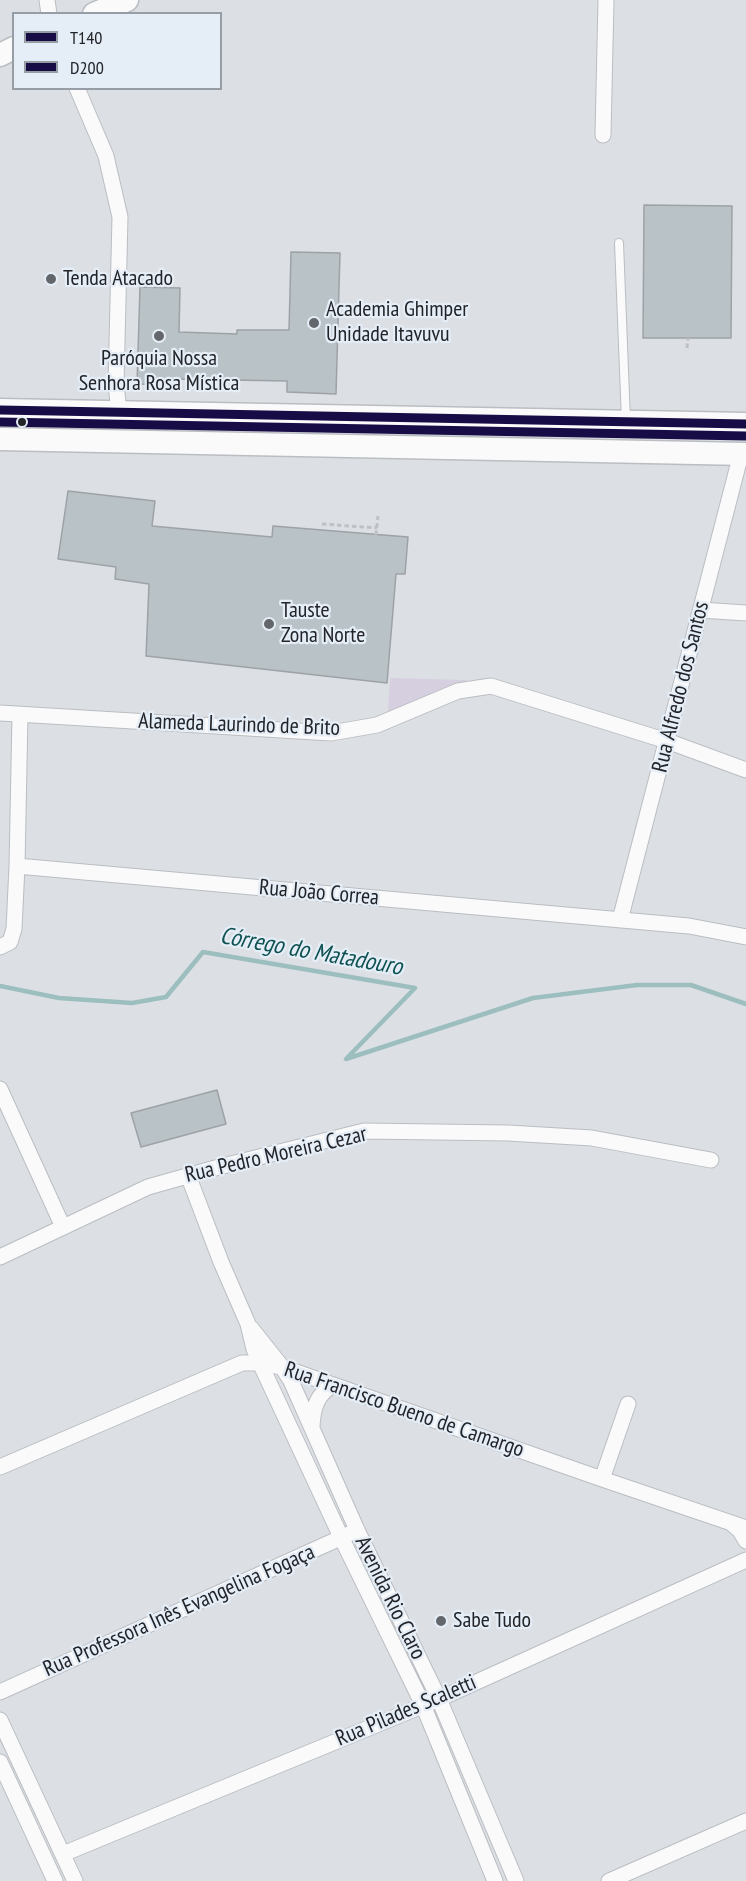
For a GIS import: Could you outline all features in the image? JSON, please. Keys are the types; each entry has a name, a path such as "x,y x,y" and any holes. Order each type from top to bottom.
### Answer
{"main road":[{"path":"99,12 127,0"},
{"path":"0,410 746,424"},
{"path":"119,412 144,441"},
{"path":"0,439 743,454"}],"street":[{"path":"603,135 606,0"},
{"path":"78,90 106,156 120,217 116,384 119,412"},
{"name":"Rua Alfredo dos Santos","path":"620,920 743,454"},
{"path":"700,610 746,613"},
{"name":"Alameda Laurindo de Brito","path":"0,713 330,733 377,725 458,692 491,686 667,741 746,770"},
{"path":"0,947 10,942 14,929 20,715"},
{"name":"Rua João Correa","path":"17,866 689,926 746,937"},
{"path":"0,1089 63,1227"},
{"name":"Rua Pedro Moreira Cezar","path":"0,1257 148,1187 364,1131 508,1132 592,1138 711,1160"},
{"name":"Avenida Rio Claro","path":"189,1175 221,1262 248,1324 254,1350 341,1537 423,1705 495,1881"},
{"name":"Avenida Rio Claro","path":"248,1324 282,1366 291,1381 357,1530 439,1699 516,1881"},
{"name":"Rua Francisco Bueno de Camargo","path":"0,1467 242,1363 260,1363 282,1366 739,1525"},
{"path":"312,1426 316,1402 322,1392 333,1385"},
{"path":"602,1479 628,1404"},
{"path":"739,1525 746,1541"},
{"name":"Rua Professora Inês Evangelina Fogaça","path":"0,1692 357,1530"},
{"name":"Rua Pilades Scaletti","path":"63,1854 439,1699 745,1558"},
{"path":"0,1720 75,1881"},
{"path":"0,1762 55,1881"},
{"path":"609,1881 746,1821"}],"lane":[{"path":"619,243 626,422"}],"path":[{"path":"687,348 688,338"},
{"path":"376,535 378,516"},
{"path":"322,524 377,528"}],"shaded area":[{"path":"390,678 466,680 469,683 388,712"}],"building":[{"path":"644,205 732,206 731,338 643,338"},
{"path":"291,252 340,253 336,394 287,392 287,381 177,379 177,385 137,384 140,287 180,288 179,332 237,334 237,330 289,330"},
{"name":"Tauste Zona Norte","path":"68,491 155,501 152,526 272,537 273,526 408,537 405,574 396,574 387,683 146,656 149,584 115,579 116,567 58,559"},
{"path":"217,1090 226,1124 141,1147 131,1113"}],"waterway":[{"name":"Córrego do Matadouro","path":"0,986 59,998 132,1003 166,997 203,952 415,988 346,1059 533,998 637,985 691,985 746,1004"}],"transit line":[{"name":"T140","path":"0,410 746,424"},
{"name":"D200","path":"0,422 746,436"}],"place":[{"name":"Tenda Atacado","path":"51,279"},
{"name":"Academia Ghimper Unidade Itavuvu","path":"314,323"},
{"name":"Paróquia Nossa Senhora Rosa Mística","path":"159,336"},
{"name":"Tauste Zona Norte","path":"269,624"},
{"name":"Sabe Tudo","path":"441,1621"}]}
